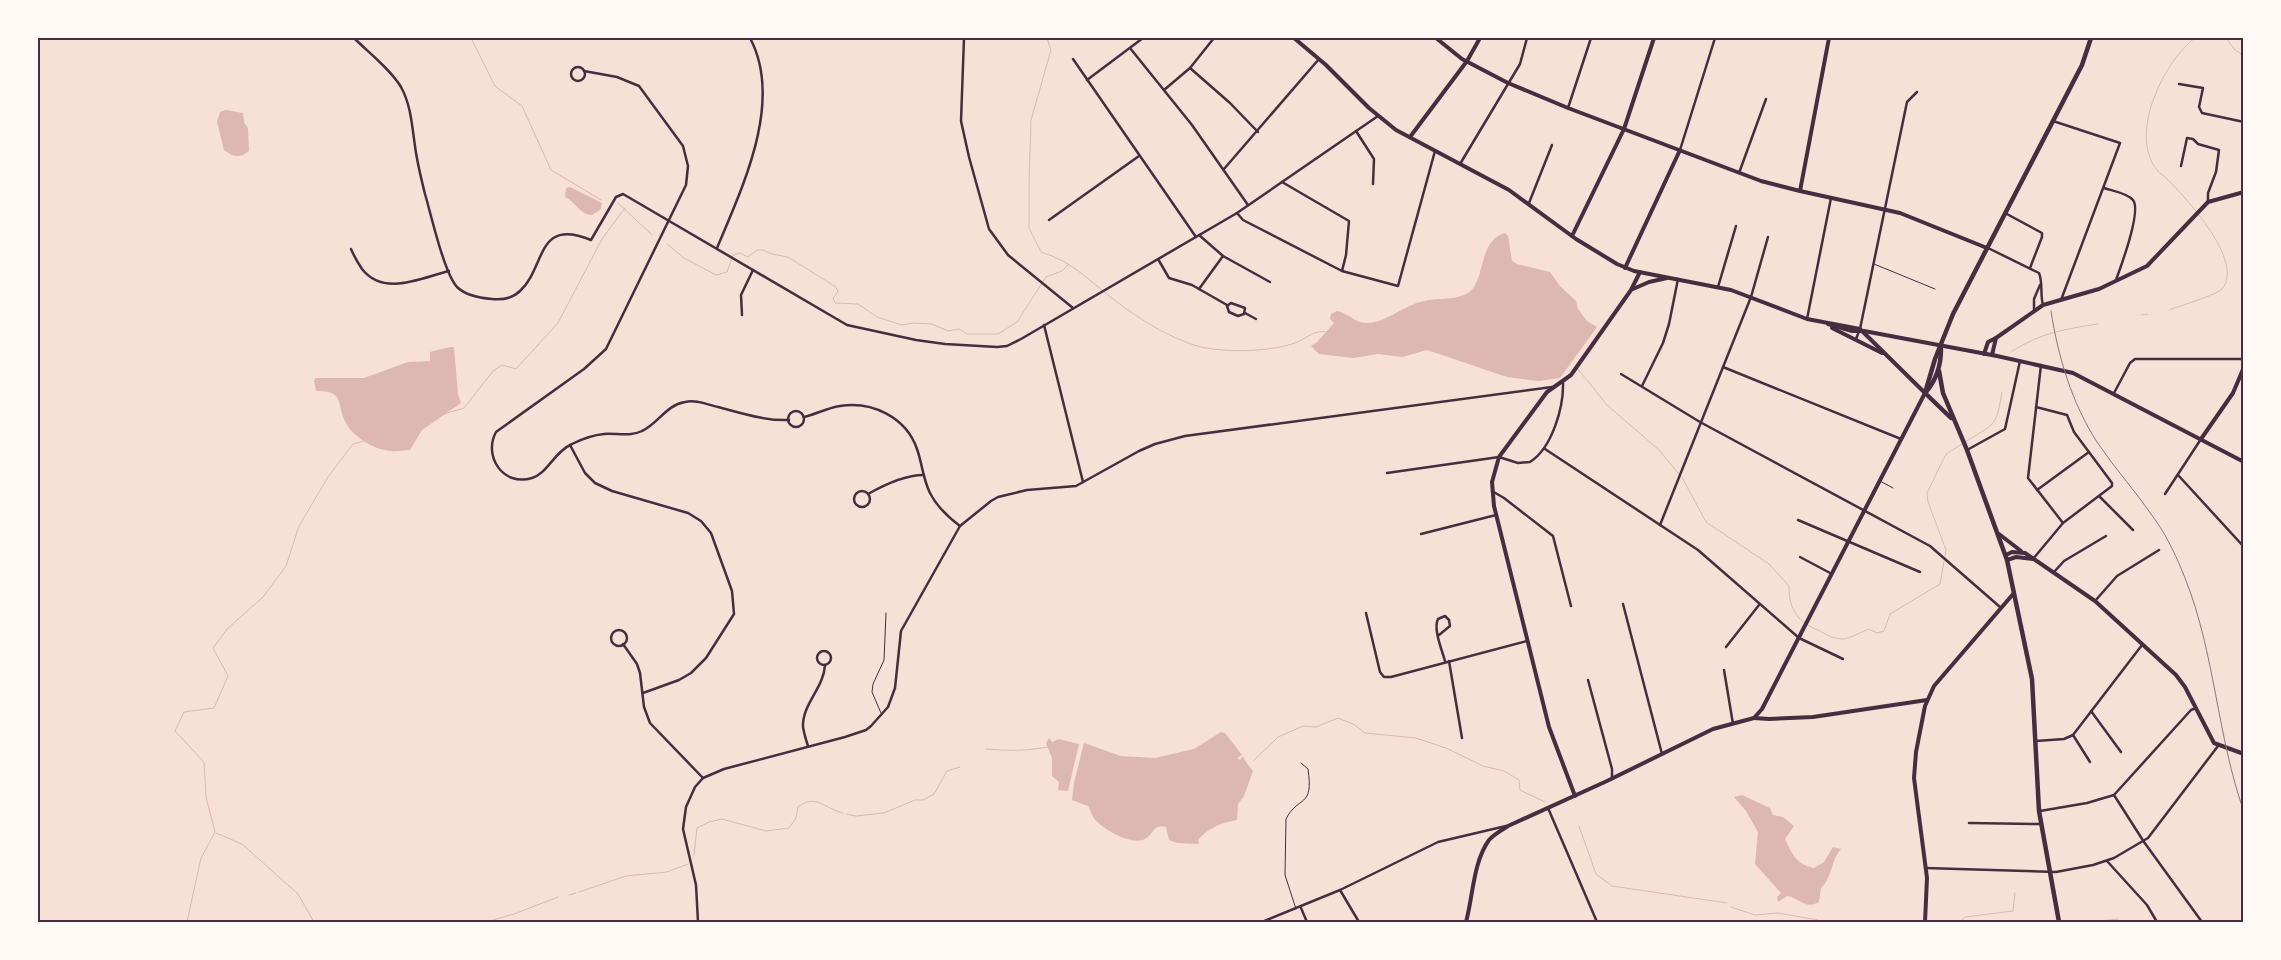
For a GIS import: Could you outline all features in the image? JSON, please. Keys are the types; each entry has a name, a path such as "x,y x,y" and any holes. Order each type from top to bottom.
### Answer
{"main road":[{"path":"1925,393 1953,314 2082,65 2091,38"},
{"path":"1941,346 1939,371 1943,393 1953,422 1966,448 2006,557 2032,679 2038,812 2059,922"},
{"path":"1925,393 1933,384 1939,371"},
{"path":"1925,393 1937,403 1953,422"}],"street":[{"path":"354,38 394,79 403,93 412,121 416,154 425,194 452,280 464,292 486,299 509,298 520,291 539,257 554,239 571,234 591,240 616,197 623,194 841,322 916,340 997,347 1013,343 1237,213 1378,116"},
{"path":"717,248 749,167 760,126 761,77 758,59 750,38"},
{"path":"964,38 960,104 962,121 985,219 998,245 1020,266 1074,308"},
{"path":"1087,80 1143,38"},
{"path":"1164,90 1190,68 1214,38"},
{"path":"1294,38 1319,59 1378,116 1410,137 1502,186 1597,253 1625,268 1718,287 1752,297 1807,318 2041,365 2078,375 2244,462"},
{"path":"1436,38 1467,61 1508,84 1568,108 1739,173 1800,191 1900,213 1987,248 2030,268 2040,275 2043,305"},
{"path":"1410,137 1467,61 1480,38"},
{"path":"1460,164 1520,63 1527,38"},
{"path":"1568,108 1591,38"},
{"path":"1572,236 1624,129 1654,38"},
{"path":"1625,268 1680,150 1715,38"},
{"path":"1800,191 1829,38"},
{"path":"1130,48 1224,169 1248,206"},
{"path":"1073,59 1198,236 1223,256 1270,282"},
{"path":"1224,169 1258,132 1319,59"},
{"path":"584,71 585,75 581,80 572,78 572,71 579,67 584,71 617,77 639,86 683,146 688,166 686,185 606,349 584,369 496,432 491,447 499,470 512,478 525,480 537,476 554,456 570,445 597,435 630,434 642,431 674,405 689,401 768,419 789,420"},
{"path":"1190,68 1258,132"},
{"path":"2179,84 2203,88 2199,107 2202,113 2244,122"},
{"path":"1856,339 1861,330 1907,102 1917,92"},
{"path":"1739,173 1766,99"},
{"path":"2052,121 2120,143 2061,300"},
{"path":"1356,131 1373,156 1373,184"},
{"path":"2181,166 2187,138 2193,139 2198,144 2219,150 2216,172 2208,193 2208,202"},
{"path":"1528,203 1552,145"},
{"path":"1237,213 1243,220 1342,271 1398,286 1435,151"},
{"path":"1049,220 1140,156"},
{"path":"1282,182 1349,221 1346,255 1342,271"},
{"path":"2104,188 2127,196 2136,206 2132,230 2116,282"},
{"path":"1984,354 1988,342 2043,305 2099,289 2147,266 2208,202 2244,192"},
{"path":"1807,318 1831,198"},
{"path":"2005,213 2042,233 2030,268"},
{"path":"1718,287 1736,226"},
{"path":"1660,525 1752,297 1768,237"},
{"path":"351,249 362,269 371,277 387,285 449,271"},
{"path":"1199,289 1223,256"},
{"path":"1158,259 1169,278 1199,289 1227,305 1228,310 1236,316 1242,316 1245,313"},
{"path":"742,315 741,295 753,270"},
{"path":"698,922 696,885 683,829 686,807 695,787 703,778 724,769 866,730 888,707 895,688 901,630 960,526 982,507 998,497 1037,488 1076,486 1139,451 1164,441 1184,436 1552,387 1563,382 1574,370 1631,290 1640,272"},
{"path":"1631,290 1649,282 1667,278"},
{"path":"1642,386 1666,334 1678,279"},
{"path":"2034,310 2034,299 2041,283"},
{"path":"1227,305 1235,302 1245,308 1245,313"},
{"path":"1245,313 1256,319"},
{"path":"1820,321 1886,356"},
{"path":"1044,325 1083,482"},
{"path":"1754,718 1762,709 1925,393 1861,330"},
{"path":"1992,355 1996,338"},
{"path":"2114,393 2130,363 2135,359 2244,359"},
{"path":"1966,448 2005,429 2020,361"},
{"path":"2041,365 2028,478 2063,523"},
{"path":"1723,367 1901,439"},
{"path":"2165,494 2233,393 2244,367"},
{"path":"1620,374 1700,422 1863,512 1930,546 2000,607"},
{"path":"1387,473 1498,457 1526,463 1534,460 1545,449 1562,404 1563,382"},
{"path":"1552,387 1498,457 1492,491 1496,515 1548,727 1575,796"},
{"path":"804,418 802,413 794,411 790,414 789,420 793,425 798,426 803,422 804,418 834,407 854,404 870,406 896,420 915,445 923,475 934,499 948,517 960,526"},
{"path":"2034,559 2063,523 2099,496 2112,483 2074,432 2067,415 2036,407"},
{"path":"570,445 585,473 595,483 612,491 688,513 701,521 711,533 732,591 734,614 706,658 691,673 679,680 643,693"},
{"path":"1545,449 1707,557 1759,605 1799,638 1843,660"},
{"path":"2037,490 2089,452"},
{"path":"868,494 899,480 923,475"},
{"path":"2178,475 2244,547"},
{"path":"862,491 868,494 870,500 866,506 861,507 856,504 854,498 858,493 862,491"},
{"path":"1492,491 1553,536 1570,606"},
{"path":"2099,496 2133,530"},
{"path":"1422,534 1496,515"},
{"path":"1798,520 1920,572"},
{"path":"1998,534 2095,601 2180,680 2210,738 2218,746 2244,754"},
{"path":"2054,574 2064,561 2106,536"},
{"path":"2095,601 2117,576 2159,550"},
{"path":"2006,557 2012,552 2025,554"},
{"path":"1800,557 1832,574"},
{"path":"2006,557 2034,559"},
{"path":"1925,922 1927,894 1914,778 1916,752 1927,700 1934,686 2014,593"},
{"path":"1623,604 1662,754"},
{"path":"1726,646 1759,605"},
{"path":"1366,613 1380,672 1384,676 1391,677 1447,661 1528,642"},
{"path":"1439,635 1450,626 1449,620 1445,616 1436,621 1439,635 1447,661 1462,738"},
{"path":"618,630 625,633 626,638 623,644 618,646 612,642 611,636 614,632 618,630"},
{"path":"623,644 637,664 644,707 650,723 703,778"},
{"path":"2036,741 2064,739 2073,735 2142,644"},
{"path":"823,650 830,652 832,656 831,661 825,665 818,662 817,657 823,650"},
{"path":"808,746 803,726 805,715 824,677 825,665"},
{"path":"1724,670 1733,724"},
{"path":"1588,680 1612,769 1611,779"},
{"path":"1262,922 1301,908 1438,842 1508,826 1611,779 1713,729 1754,718 1813,717 1927,700"},
{"path":"2038,812 2087,803 2114,795 2191,710 2196,708"},
{"path":"2091,711 2121,752"},
{"path":"2073,735 2090,762"},
{"path":"1925,868 2060,872 2107,861 2144,842 2158,827 2218,746"},
{"path":"2114,795 2144,842 2202,922"},
{"path":"1548,808 1597,922"},
{"path":"1970,823 2040,824"},
{"path":"1466,922 1480,860 1488,841 1508,826"},
{"path":"2107,861 2147,905 2157,922"},
{"path":"1340,890 1359,922"},
{"path":"1301,908 1307,922"}],"lane":[{"path":"1873,264 1935,289"},
{"path":"1880,480 1893,488"},
{"path":"882,714 872,692 873,684 884,660 886,613"},
{"path":"1296,909 1284,874 1286,819 1289,813 1304,802 1308,795 1308,769 1301,763"}],"shaded area":[{"path":"226,110 243,113 244,122 248,128 249,151 239,156 233,156 224,150 217,122 220,112"},
{"path":"570,187 602,203 601,209 592,215 581,210 565,197 566,188"},
{"path":"1505,233 1508,236 1512,261 1550,272 1560,286 1576,301 1578,309 1587,321 1597,327 1560,378 1539,381 1507,377 1427,350 1402,357 1378,354 1353,358 1319,354 1311,346 1334,323 1330,319 1331,314 1337,311 1360,322 1375,322 1417,303 1458,297 1470,292 1478,280 1488,248 1497,237"},
{"path":"454,347 458,394 461,403 422,430 410,450 385,450 365,442 349,428 336,396 325,391 316,391 314,380 316,378 364,378 408,362 430,361 430,352"},
{"path":"1221,732 1225,733 1242,755 1237,758 1240,760 1243,756 1253,771 1244,796 1238,804 1237,820 1226,822 1211,829 1198,840 1199,844 1177,843 1169,840 1166,827 1162,826 1158,826 1148,837 1139,841 1125,838 1097,822 1088,806 1072,800 1074,783 1084,743 1121,756 1155,758 1194,749"},
{"path":"1049,738 1052,742 1059,739 1079,744 1068,791 1058,790 1059,782 1052,776 1052,758 1046,743"},
{"path":"1742,795 1770,808 1773,815 1783,817 1794,826 1785,839 1793,854 1808,867 1814,868 1824,862 1833,847 1841,849 1835,858 1825,884 1821,888 1819,902 1810,905 1787,896 1778,902 1777,897 1781,893 1755,864 1758,832 1746,811 1734,797"}],"waterway":[{"path":"471,38 495,86 522,106 551,170 601,200"},
{"path":"1047,38 1051,50 1031,120 1029,183 1029,228 1041,252 1063,261 1145,321 1165,333 1197,346 1220,350 1260,350 1285,346 1314,333 1326,332"},
{"path":"2169,310 2219,291 2222,289 2227,277 2226,263 2211,232 2188,201 2157,170 2149,155 2146,137 2148,118 2162,80 2172,63 2195,38"},
{"path":"2226,38 2235,50 2244,56"},
{"path":"618,203 652,235"},
{"path":"441,415 464,408 493,371 502,365 516,369 558,323 602,239 625,208"},
{"path":"667,244 684,258 716,275 727,272 733,255 740,253 748,257 757,250 763,250 788,257 836,287 838,292 833,298 835,303 858,304 877,317 902,325 913,323 932,324 948,331 959,329 967,334 998,334 1017,322 1046,277 1062,271 1069,264"},
{"path":"2141,315 2148,314"},
{"path":"2011,352 2043,336 2098,324"},
{"path":"1578,369 1607,405 1659,450 1683,479 1706,522 1769,564 1789,586 1789,595 1796,614 1812,628 1837,638 1843,639 1869,629 1877,633 1884,631 1890,614 1940,584 1946,550 1928,502 1927,493 1946,454 1962,444"},
{"path":"1965,442 1983,431 1996,419 2002,392"},
{"path":"187,922 201,858 215,832 206,797 204,762 175,731 184,712 214,708 228,676 213,648 227,629 263,597 286,566 299,526 328,477 353,444 364,441"},
{"path":"1253,761 1278,737 1303,726 1316,727 1338,718 1353,724 1365,733 1416,738 1446,748 1483,766 1504,771 1519,780 1520,790 1545,802"},
{"path":"986,749 1017,750 1048,747"},
{"path":"846,814 856,816 884,813 915,800 923,800 934,794 947,771 960,767"},
{"path":"694,855 697,828 709,822 722,819 766,831 789,828 796,818 798,807 810,801 820,803 843,813"},
{"path":"1579,826 1596,874 1612,886 1727,903"},
{"path":"216,833 242,844 298,894 314,922"},
{"path":"579,892 626,876 667,872 688,864"},
{"path":"569,895 576,893"},
{"path":"1960,922 1965,917 2013,911 2015,893"},
{"path":"486,922 514,914 558,897"},
{"path":"1731,907 1755,915 1778,913 1818,920 1819,922"},
{"path":"2091,922 2118,919 2119,922"}],"railway":[{"path":"2051,311 2062,362 2080,412 2097,442 2160,528 2172,548 2185,578 2203,636 2228,754 2244,812"}]}
